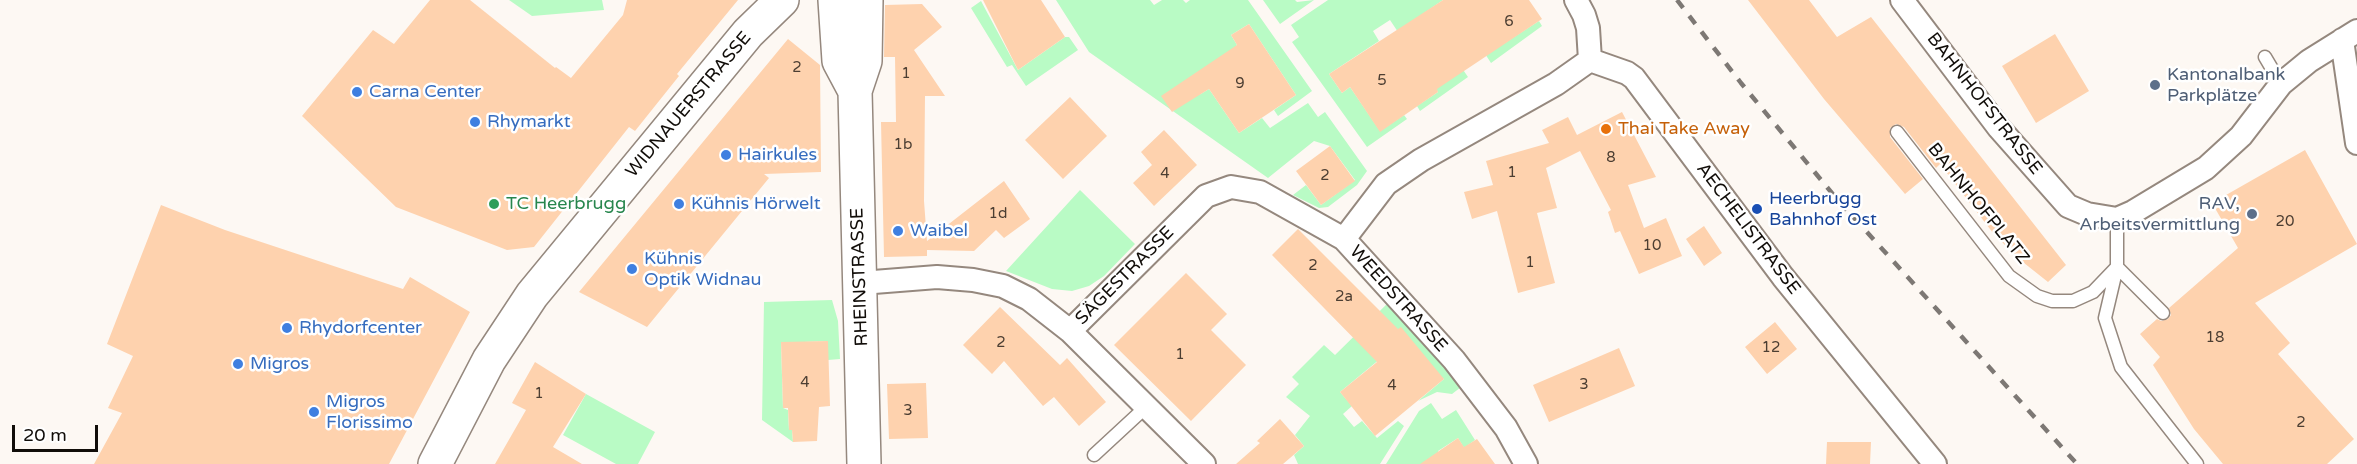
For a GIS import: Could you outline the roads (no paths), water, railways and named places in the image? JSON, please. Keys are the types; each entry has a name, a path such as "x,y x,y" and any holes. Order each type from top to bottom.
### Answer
{"main road":[{"name":"WIDNAUERSTRASSE","path":"435,464 489,360 532,296 748,33 780,0"},
{"name":"RHEINSTRASSE","path":"836,0 839,61 855,91"},
{"name":"RHEINSTRASSE","path":"864,464 855,91 865,62 866,0"}],"street":[{"path":"1576,0 1588,28 1590,60"},
{"name":"BAHNHOFSTRASSE","path":"1902,0 1999,128 2068,206 2087,214 2117,219"},
{"path":"2117,219 2177,187 2206,168 2241,136 2281,84 2309,61 2350,35 2357,143"},
{"name":"WEEDSTRASSE","path":"1526,464 1506,428 1454,360 1344,239 1386,184 1421,160 1556,84 1590,60"},
{"name":"AECHELISTRASSE","path":"1590,60 1627,73 1634,78 1783,277 1935,464"},
{"name":"SÄGESTRASSE","path":"861,283 937,277 973,280 1003,286 1029,299 1070,331 1206,196 1231,187 1260,192 1344,239"},
{"path":"1070,331 1204,464"}],"lane":[{"path":"2265,57 2281,84"},
{"name":"BAHNHOFPLATZ","path":"1897,132 2009,276 2037,296 2052,301 2073,301 2093,292 2116,267"},
{"path":"2117,219 2116,267 2105,318 2121,367 2197,464"},
{"path":"2116,267 2163,314"},
{"path":"1094,455 1147,406"}],"railway":[{"path":"1677,0 1741,83 1836,198 2077,464"}],"place":[{"name":"Kantonalbank Parkplätze","path":"2155,85"},
{"name":"Carna Center","path":"357,92"},
{"name":"Rhymarkt","path":"475,122"},
{"name":"Thai Take Away","path":"1606,129"},
{"name":"Hairkules","path":"726,155"},
{"name":"TC Heerbrugg","path":"494,204"},
{"name":"Kühnis Hörwelt","path":"679,204"},
{"name":"Heerbrugg Bahnhof Ost","path":"1757,209"},
{"name":"RAV, Arbeitsvermittlung","path":"2252,214"},
{"name":"Waibel","path":"898,231"},
{"name":"Kühnis Optik Widnau","path":"632,269"},
{"name":"Rhydorfcenter","path":"287,328"},
{"name":"Migros","path":"238,364"},
{"name":"Migros Florissimo","path":"314,412"}]}
